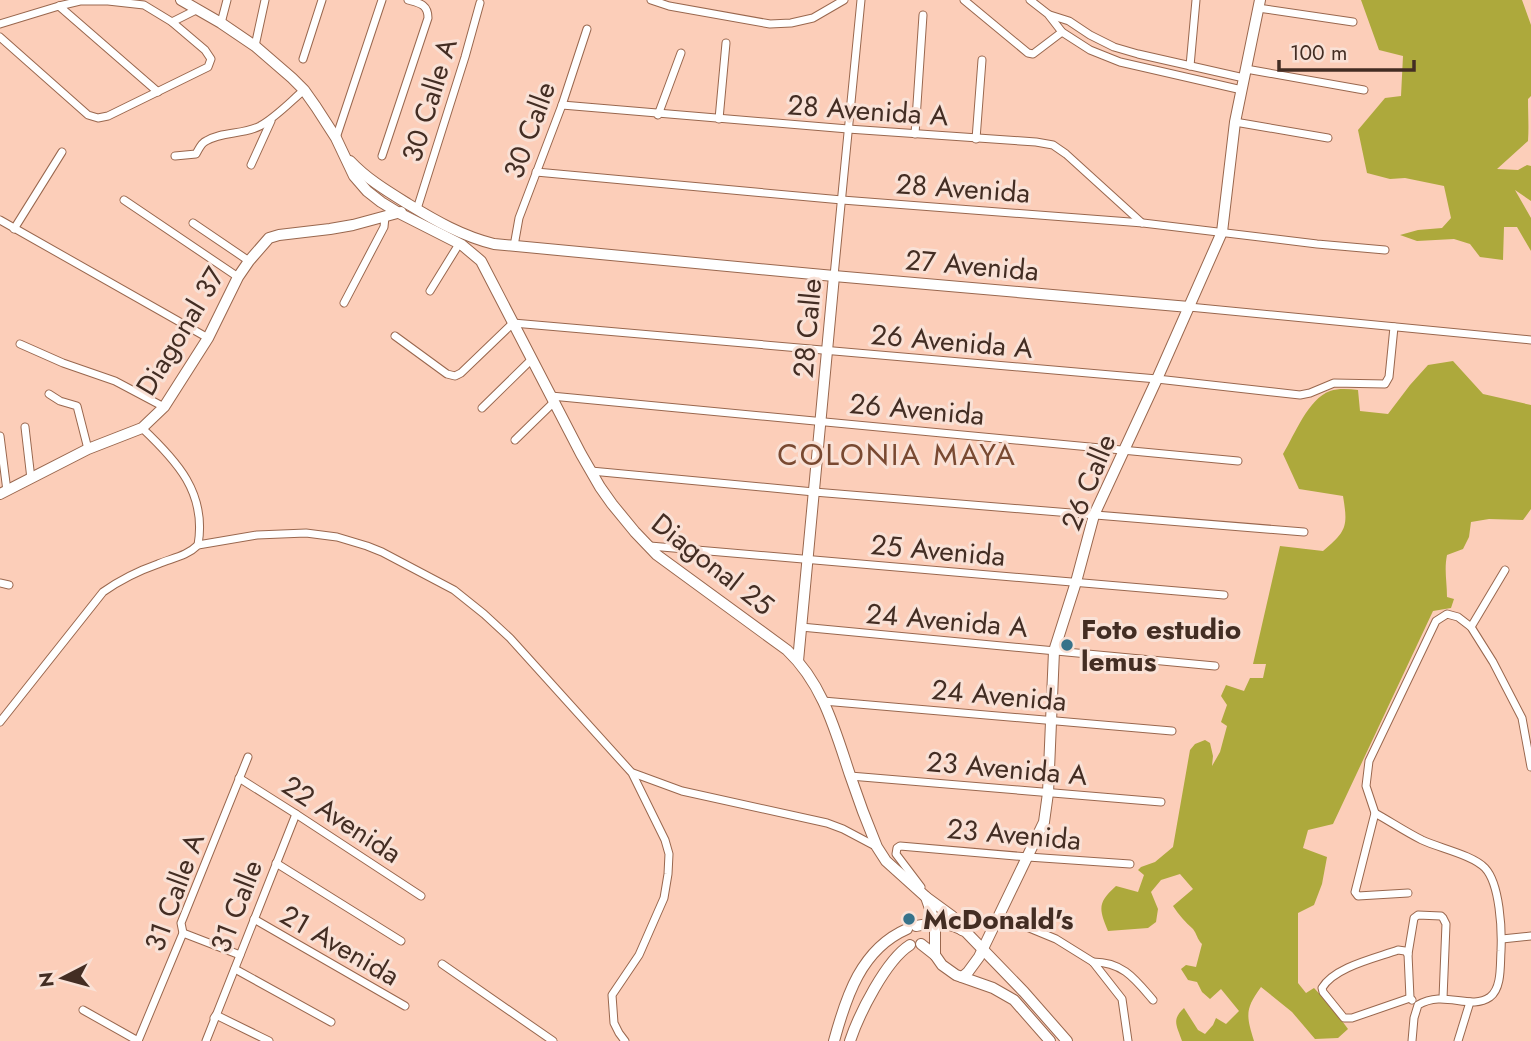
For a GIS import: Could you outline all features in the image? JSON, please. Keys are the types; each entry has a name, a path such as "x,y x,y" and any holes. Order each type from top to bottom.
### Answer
{"main road":[{"name":"Diagonal 25","path":"181,0 255,46 304,90 336,138 354,176 367,191 399,213 459,244 476,256 486,270 552,399 606,496 657,555 798,660 823,701 877,847 886,861 952,916 1067,1041"},
{"name":"26 Calle","path":"962,977 974,965 983,949 1044,822 1048,793 1054,651 1094,514 1222,232 1235,122 1259,4"},
{"name":"Diagonal 25","path":"346,157 376,185 417,209"},
{"name":"Diagonal 37","path":"4,493 88,449 142,428 164,407 208,338 239,277 266,240 417,209"},
{"name":"27 Avenida","path":"417,209 443,225 484,242 514,246 1189,307"},
{"path":"476,256 484,242"},
{"name":"28 Calle","path":"798,660 834,276"},
{"name":"Diagonal 25","path":"926,897 935,923 935,955"},
{"path":"834,1041 854,982 863,965 888,939 911,927 935,923 962,929"},
{"path":"851,1040 860,1014 887,969 901,951 915,944 935,955 946,969 993,988 1014,1000 1051,1041"},
{"path":"872,955 887,969"},
{"path":"854,982 873,992"}],"street":[{"path":"221,23 227,0"},
{"path":"255,46 265,0"},
{"path":"303,59 322,0"},
{"path":"336,138 382,0"},
{"path":"382,156 428,18 424,5 408,0"},
{"path":"651,0 670,6 770,24 813,18 844,0"},
{"name":"28 Calle","path":"834,276 861,0"},
{"path":"964,0 1028,53 1033,54 1062,32"},
{"path":"1030,0 1048,14 1062,32 1090,50 1120,62 1244,79 1364,90"},
{"path":"1190,66 1196,0"},
{"path":"0,24 80,1 144,5 172,22 205,50 211,59 208,67 108,116 97,118 88,115 0,37"},
{"name":"30 Calle A","path":"417,209 480,4"},
{"path":"1259,4 1353,22"},
{"path":"59,6 158,92"},
{"path":"172,22 196,10"},
{"path":"1048,14 1069,21 1114,47 1244,79"},
{"path":"915,134 923,15"},
{"name":"30 Calle","path":"514,246 519,218 562,106 587,29"},
{"path":"719,119 726,43"},
{"path":"658,114 681,53"},
{"path":"976,139 982,60"},
{"path":"174,156 196,154 203,142 258,127 304,90"},
{"name":"28 Avenida A","path":"562,106 1053,145 1143,223"},
{"path":"251,165 272,118"},
{"path":"1235,122 1328,138"},
{"path":"14,229 61,152"},
{"name":"28 Avenida","path":"537,172 842,200 1143,223 1385,250"},
{"path":"124,200 239,277"},
{"path":"344,303 384,227 385,217"},
{"path":"0,220 208,338"},
{"path":"193,223 249,261"},
{"path":"430,291 459,244"},
{"name":"27 Avenida","path":"1189,307 1531,340"},
{"path":"395,336 447,374 454,376 461,373 513,323"},
{"name":"26 Avenida A","path":"513,323 1157,379 1300,395 1334,383 1385,384 1389,377 1394,327"},
{"path":"20,344 115,381 164,407"},
{"path":"482,408 532,359"},
{"path":"49,394 60,401 76,405 88,449"},
{"path":"515,440 552,399"},
{"name":"26 Avenida","path":"552,399 821,421 1238,461"},
{"path":"24,427 31,479"},
{"path":"0,722 103,592 124,578 193,551 198,545 199,516 188,479 142,428"},
{"path":"0,436 4,493"},
{"path":"591,471 1304,532"},
{"path":"198,545 257,535 306,533 337,537 382,552 454,590 498,626 632,773 665,840 668,861 664,898 639,955 612,995 614,1023 625,1041"},
{"name":"25 Avenida","path":"647,546 1224,595"},
{"path":"1471,627 1506,570"},
{"path":"0,583 9,585"},
{"path":"1408,893 1356,895 1355,892 1375,813 1366,786 1369,761 1436,621 1447,614 1458,617 1471,627 1493,662 1522,718 1531,767"},
{"name":"24 Avenida A","path":"801,627 1215,666"},
{"name":"24 Avenida","path":"823,701 1172,731"},
{"name":"31 Calle A","path":"138,1041 183,933 181,923 247,757"},
{"path":"632,773 682,791 827,823 877,847"},
{"name":"23 Avenida A","path":"850,776 1161,802"},
{"name":"22 Avenida","path":"239,778 421,896"},
{"path":"1375,813 1421,839 1476,861 1490,875 1496,891 1502,939 1498,988 1483,1001 1443,998 1427,1000 1418,1005 1412,1041"},
{"name":"31 Calle","path":"204,1041 296,814"},
{"name":"23 Avenida","path":"926,897 896,854 897,848 902,845 1130,864"},
{"path":"276,863 401,941"},
{"path":"1418,1005 1410,998 1408,954 1414,918 1418,915 1443,918 1446,923 1443,998"},
{"path":"1000,916 1056,939 1093,961 1122,999 1128,1041"},
{"name":"21 Avenida","path":"254,919 405,1006"},
{"path":"183,933 240,955"},
{"path":"1502,939 1531,936"},
{"path":"1408,954 1405,950 1398,950 1348,967 1322,988 1344,1018 1352,1018 1410,998"},
{"path":"1093,961 1106,962 1130,974 1153,1000"},
{"path":"442,964 553,1041"},
{"path":"234,969 331,1022"},
{"path":"1458,1041 1470,1002"},
{"path":"83,1010 138,1041"},
{"path":"216,1015 269,1041"}],"shaded area":[{"path":"1361,0 1522,0 1531,25 1528,141 1497,169 1518,170 1527,165 1531,166 1531,201 1515,190 1531,218 1531,251 1517,227 1504,227 1503,260 1480,257 1470,244 1454,239 1417,241 1400,235 1442,228 1451,218 1444,186 1367,173 1358,130 1385,98 1401,96 1403,56 1379,50"},
{"path":"1453,361 1483,394 1531,405 1531,509 1523,520 1489,519 1471,522 1469,537 1463,549 1447,555 1447,597 1454,599 1451,608 1433,611 1333,824 1308,830 1303,848 1327,857 1322,884 1314,905 1298,913 1298,983 1306,993 1314,988 1348,1029 1338,1038 1315,1039 1292,1012 1261,987 1248,1012 1254,1041 1182,1041 1176,1020 1184,1008 1198,1030 1205,1034 1216,1018 1226,1024 1239,1011 1221,989 1210,999 1202,992 1197,982 1188,980 1181,969 1186,965 1196,967 1202,944 1173,906 1193,889 1180,874 1161,880 1151,892 1158,909 1156,922 1148,928 1108,931 1101,907 1105,897 1116,886 1138,892 1144,875 1138,870 1155,862 1173,847 1190,750 1195,744 1205,740 1210,743 1212,766 1220,752 1227,726 1221,722 1227,705 1221,696 1226,685 1244,691 1250,678 1263,678 1266,664 1253,664 1280,546 1323,551 1344,527 1343,496 1299,489 1283,454 1303,418 1322,395 1340,389 1358,390 1360,411 1388,414 1428,365"}],"place":[{"name":"Foto estudio lemus","path":"1067,645"},
{"name":"McDonald's","path":"909,919"}],"district":[{"name":"COLONIA MAYA","path":"897,455"}]}
